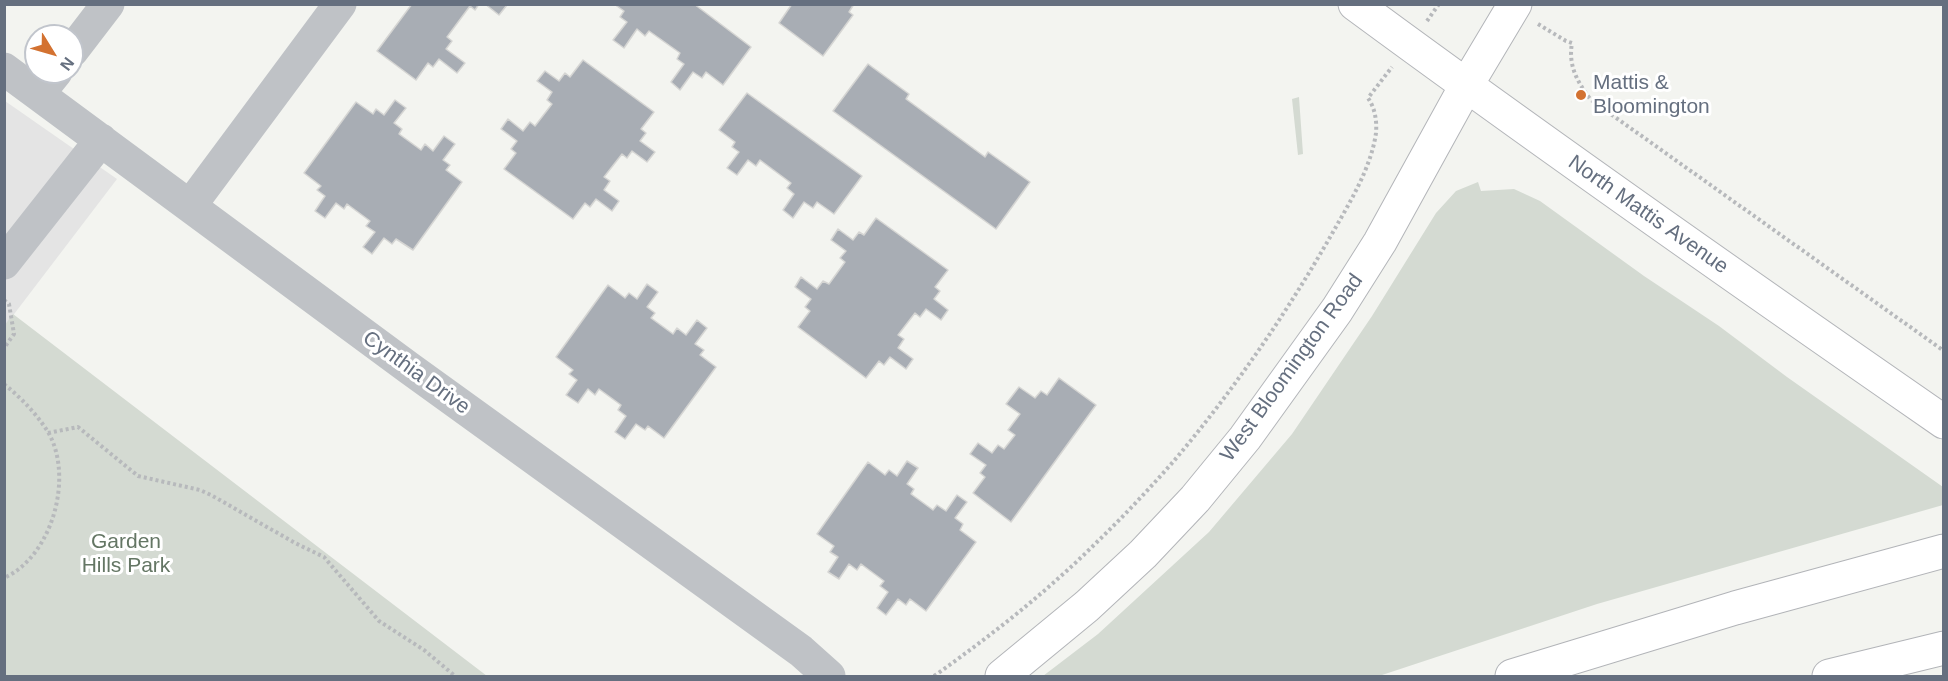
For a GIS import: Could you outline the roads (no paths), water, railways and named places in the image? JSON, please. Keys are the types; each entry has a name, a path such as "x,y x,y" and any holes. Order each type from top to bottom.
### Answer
{"main road":[{"name":"North Mattis Avenue","path":"1355,4 1735,278 1944,422"},
{"name":"West Bloomington Road","path":"1002,676 1087,606 1143,554 1195,499 1245,438 1337,310 1380,242 1466,86 1515,4"},
{"path":"1512,676 1735,608 1944,551"},
{"path":"1828,676 1944,648"}],"street":[{"path":"84,35 108,4"},
{"path":"190,206 340,4"},
{"name":"Cynthia Drive","path":"4,69 24,76"},
{"name":"Cynthia Drive","path":"48,84 101,140 409,368 801,651 829,676"},
{"path":"4,263 101,140"}],"place":[{"name":"Mattis & Bloomington","path":"1581,95"}],"park label":[{"name":"Garden Hills Park","path":"126,554"}]}
